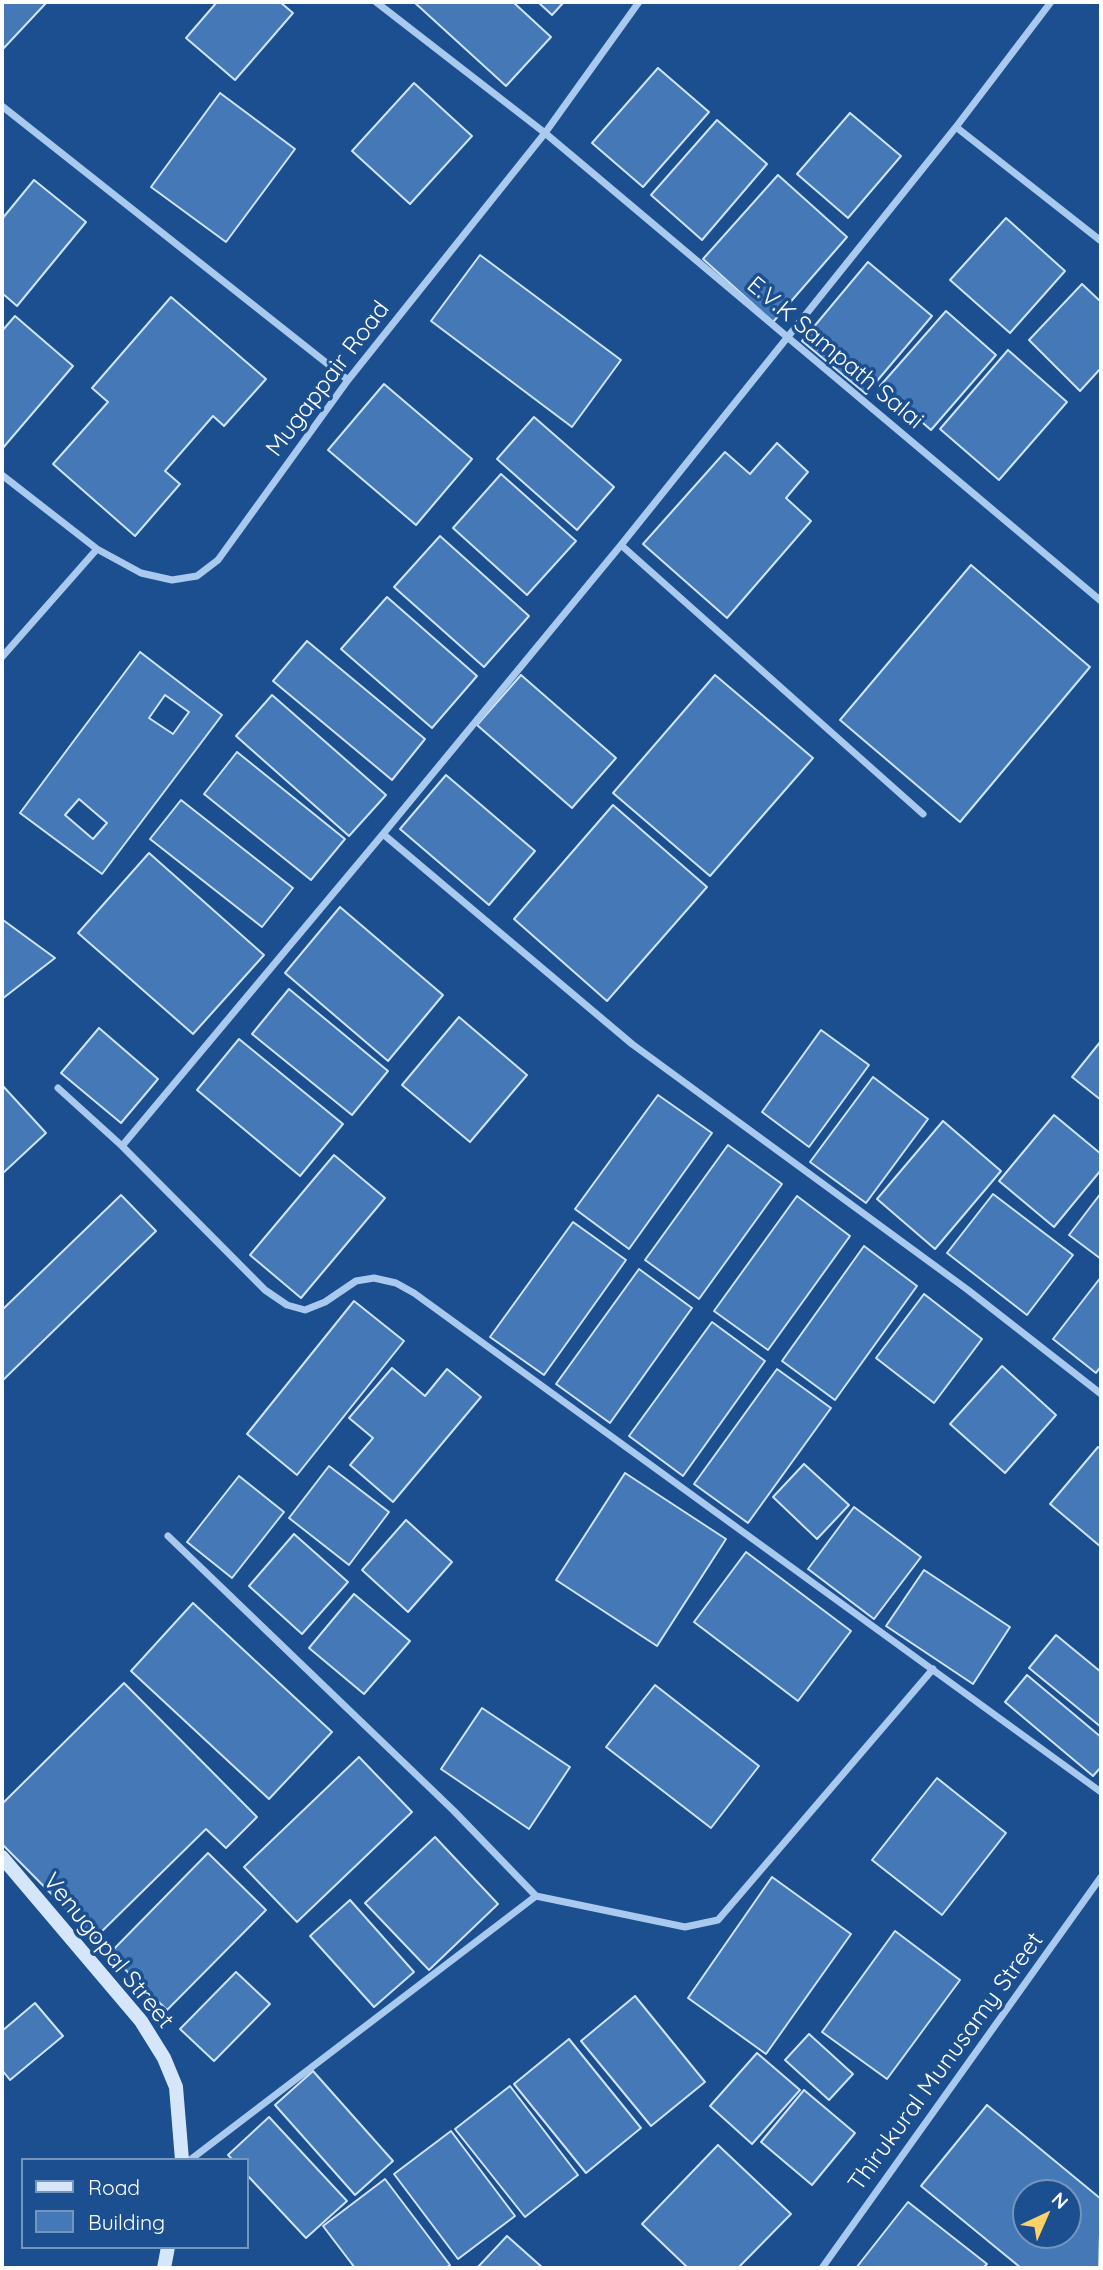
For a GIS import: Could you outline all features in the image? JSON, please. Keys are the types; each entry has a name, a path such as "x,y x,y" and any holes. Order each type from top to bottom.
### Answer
{"main road":[{"name":"Venugopal Street","path":"2,1857 141,2021 164,2058 176,2087 182,2158"},
{"path":"163,2268 168,2249"}],"street":[{"name":"E.V.K Sampath Salai","path":"376,2 545,133 1101,601"},
{"name":"Mugappair Road","path":"2,475 97,549 141,573 172,580 197,576 218,560 348,380 545,133 639,2"},
{"path":"122,1146 621,545 785,337 956,127 1051,2"},
{"path":"2,106 348,380"},
{"path":"956,127 1101,241"},
{"path":"621,545 923,814"},
{"path":"2,657 97,549"},
{"path":"383,834 632,1044 968,1290 1101,1394"},
{"path":"58,1088 122,1146 265,1290 288,1305 306,1310 326,1302 356,1281 374,1278 405,1288 1101,1792"},
{"path":"168,1536 454,1811 536,1896 685,1927 718,1920 933,1669"},
{"name":"Thirukural Munusamy Street","path":"822,2268 1101,1877"},
{"path":"193,2158 536,1896"}],"building":[{"path":"2,2 47,2 2,50"},
{"path":"217,2 280,2 293,13 235,80 186,38"},
{"path":"414,2 513,2 551,37 506,86"},
{"path":"538,2 564,2 552,15"},
{"path":"658,68 709,112 643,187 592,143"},
{"path":"414,83 472,136 410,204 352,151"},
{"path":"220,93 295,149 226,242 151,187"},
{"path":"850,113 901,156 848,218 797,174"},
{"path":"717,120 767,164 702,240 651,195"},
{"path":"778,175 847,237 773,322 703,259"},
{"path":"34,180 86,222 17,306 2,293 2,219"},
{"path":"1006,218 1065,271 1010,333 950,280"},
{"path":"480,255 621,360 572,427 431,321"},
{"path":"868,262 932,316 866,394 802,341"},
{"path":"1082,284 1101,302 1101,368 1080,391 1029,340"},
{"path":"171,297 266,379 224,426 213,416 165,471 180,484 135,536 53,464 108,402 92,388"},
{"path":"946,311 996,355 931,430 880,386"},
{"path":"15,316 73,366 2,449 2,331"},
{"path":"1008,350 1067,402 999,480 940,429"},
{"path":"384,384 472,459 416,525 328,450"},
{"path":"534,417 614,487 577,530 497,459"},
{"path":"777,443 808,472 786,498 811,521 727,618 643,544 725,452 750,474"},
{"path":"501,474 576,541 527,595 453,528"},
{"path":"440,536 529,616 484,667 394,587"},
{"path":"971,565 1090,667 960,822 840,720"},
{"path":"387,597 477,676 432,728 341,649"},
{"path":"307,641 425,739 392,780 273,681"},
{"path":"140,652 222,715 102,874 20,813","holes":["165,695 189,712 173,734 149,718","79,799 107,823 93,839 65,815"]},
{"path":"521,675 616,758 572,808 477,725"},
{"path":"715,675 813,758 710,876 613,793"},
{"path":"272,695 386,795 349,836 236,736"},
{"path":"237,752 345,839 311,880 204,794"},
{"path":"446,775 535,851 489,905 400,829"},
{"path":"181,800 293,888 262,927 150,839"},
{"path":"613,805 707,887 607,1001 514,919"},
{"path":"149,853 264,955 193,1034 78,933"},
{"path":"340,907 443,995 388,1061 285,973"},
{"path":"2,916 3,920 55,958 2,999"},
{"path":"289,989 388,1071 352,1115 252,1034"},
{"path":"459,1017 527,1075 470,1142 402,1085"},
{"path":"99,1028 158,1079 121,1123 61,1073"},
{"path":"821,1030 869,1065 809,1147 762,1112"},
{"path":"239,1039 343,1124 300,1176 197,1090"},
{"path":"1101,1041 1101,1100 1072,1077"},
{"path":"873,1077 928,1119 866,1203 810,1162"},
{"path":"2,1085 46,1133 2,1174"},
{"path":"658,1095 712,1133 629,1249 575,1209"},
{"path":"1054,1115 1101,1154 1101,1170 1054,1227 999,1181"},
{"path":"943,1121 1001,1171 935,1249 877,1199"},
{"path":"728,1145 782,1184 699,1299 645,1260"},
{"path":"334,1155 385,1198 301,1298 250,1255"},
{"path":"1101,1193 1101,1259 1069,1235"},
{"path":"993,1194 1073,1255 1027,1315 947,1253"},
{"path":"121,1195 156,1231 2,1381 2,1310"},
{"path":"797,1196 850,1236 768,1350 714,1311"},
{"path":"573,1222 626,1260 544,1375 490,1337"},
{"path":"864,1246 917,1286 835,1400 782,1361"},
{"path":"639,1269 692,1308 610,1423 556,1384"},
{"path":"1101,1277 1101,1366 1096,1373 1053,1339"},
{"path":"924,1294 982,1339 934,1403 876,1358"},
{"path":"354,1301 404,1341 297,1475 247,1434"},
{"path":"712,1322 765,1361 683,1476 629,1436"},
{"path":"1002,1366 1056,1415 1005,1473 950,1424"},
{"path":"392,1368 425,1396 447,1369 481,1397 393,1502 350,1465 373,1438 349,1418"},
{"path":"777,1369 831,1408 748,1523 694,1484"},
{"path":"1098,1447 1101,1449 1101,1547 1050,1504"},
{"path":"804,1464 849,1505 817,1539 773,1497"},
{"path":"329,1466 389,1512 349,1565 289,1518"},
{"path":"625,1473 726,1539 657,1646 556,1580"},
{"path":"239,1476 284,1512 232,1578 187,1542"},
{"path":"854,1507 921,1557 874,1619 808,1569"},
{"path":"406,1520 452,1562 408,1612 362,1570"},
{"path":"294,1534 348,1582 302,1634 249,1586"},
{"path":"746,1552 851,1631 798,1701 694,1622"},
{"path":"924,1570 1010,1627 973,1684 886,1626"},
{"path":"354,1594 410,1641 364,1694 309,1648"},
{"path":"193,1603 332,1732 269,1799 131,1671"},
{"path":"1056,1635 1101,1672 1101,1727 1029,1668"},
{"path":"1027,1675 1101,1737 1101,1767 1093,1776 1005,1702"},
{"path":"124,1683 257,1817 226,1848 206,1829 95,1938 2,1844 2,1804"},
{"path":"655,1685 759,1766 711,1828 606,1747"},
{"path":"482,1708 570,1767 529,1829 441,1769"},
{"path":"359,1757 412,1812 297,1922 244,1867"},
{"path":"937,1778 1006,1833 942,1915 872,1860"},
{"path":"435,1837 498,1904 429,1970 365,1903"},
{"path":"208,1853 266,1910 167,2010 109,1954"},
{"path":"772,1877 851,1934 766,2054 688,1998"},
{"path":"350,1900 414,1972 374,2007 310,1936"},
{"path":"895,1931 960,1980 887,2079 822,2032"},
{"path":"236,1972 270,2004 214,2061 180,2029"},
{"path":"635,1996 705,2082 651,2126 581,2041"},
{"path":"35,2003 63,2036 10,2080 2,2070 2,2031"},
{"path":"809,2034 853,2074 829,2100 785,2060"},
{"path":"569,2039 641,2128 586,2173 514,2084"},
{"path":"757,2053 800,2090 752,2144 710,2106"},
{"path":"313,2071 393,2161 355,2195 275,2105"},
{"path":"510,2086 578,2175 525,2217 455,2129"},
{"path":"804,2090 855,2133 812,2185 761,2142"},
{"path":"987,2105 1077,2179 1012,2179 1012,2249 1082,2249 1082,2183 1101,2199 1099,2268 1021,2268 921,2186"},
{"path":"269,2117 347,2201 306,2238 248,2176 248,2158 231,2158 228,2155"},
{"path":"451,2131 515,2216 458,2259 394,2174"},
{"path":"718,2145 791,2214 738,2268 688,2268 642,2224"},
{"path":"385,2179 450,2265 445,2268 355,2268 323,2226"},
{"path":"908,2202 987,2264 983,2268 856,2268"},
{"path":"507,2236 543,2268 477,2268"}]}
